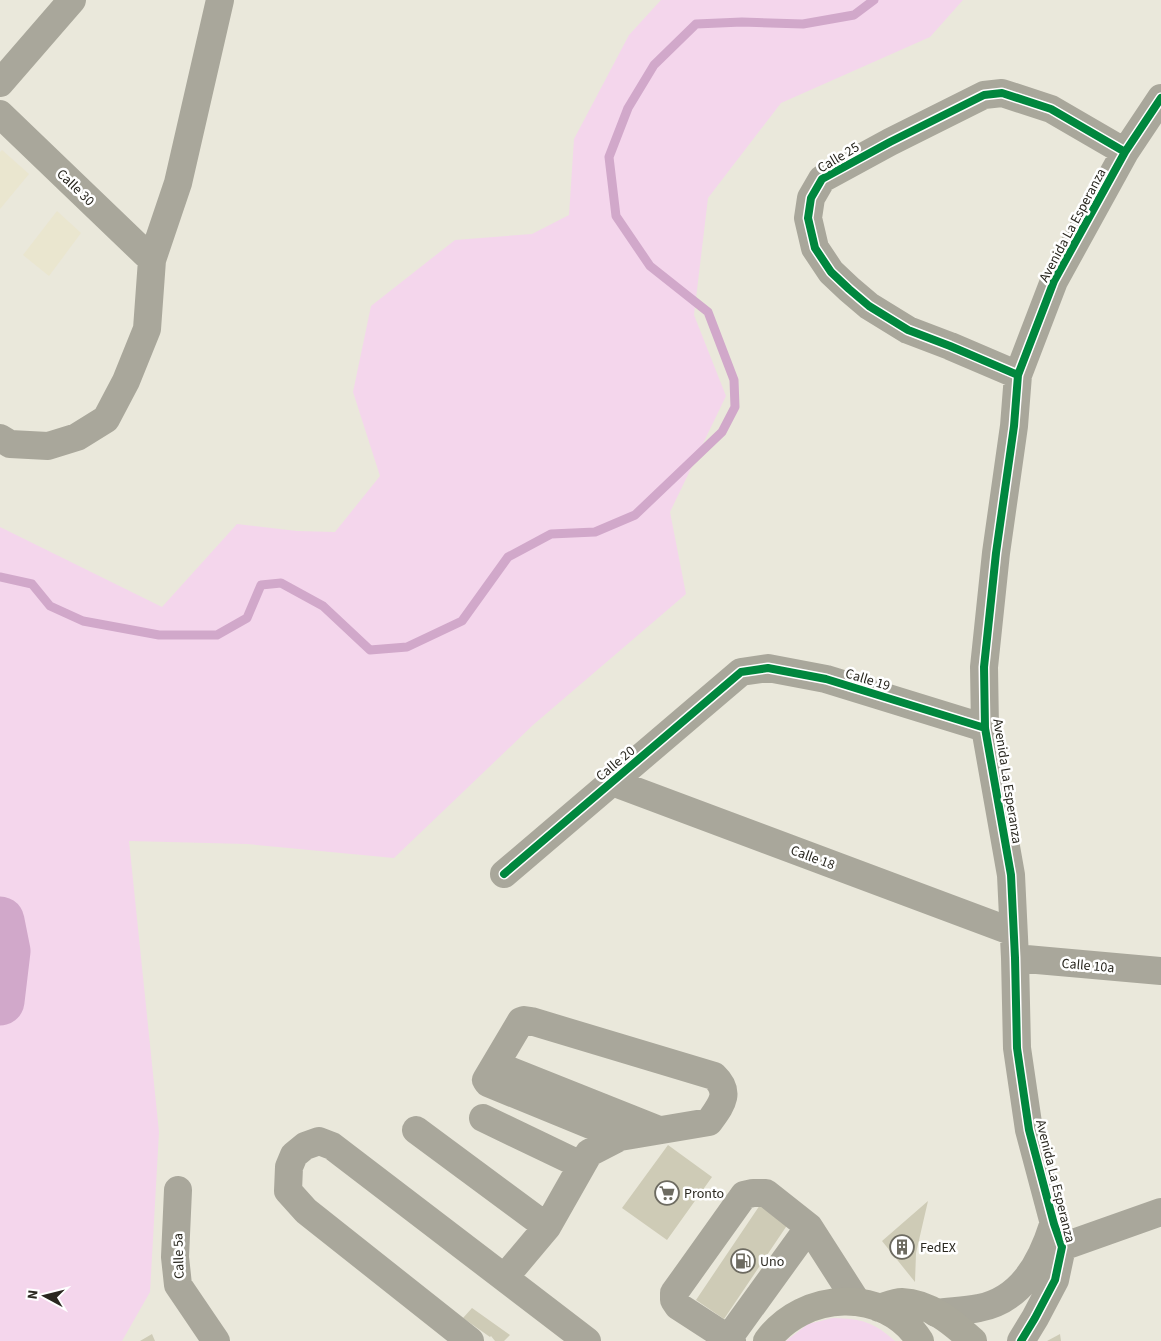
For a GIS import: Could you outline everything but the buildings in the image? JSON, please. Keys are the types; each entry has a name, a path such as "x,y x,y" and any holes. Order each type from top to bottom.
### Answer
{"main road":[{"path":"767,1341 774,1331 791,1316 812,1306 834,1301 868,1305 900,1302 916,1304 950,1320 973,1341"},
{"path":"868,1305 893,1315 906,1325 920,1341"}],"street":[{"path":"0,83 72,0"},
{"path":"0,438 10,444 48,446 77,437 106,419 126,380 147,329 152,260 178,183 220,0"},
{"name":"Calle 25","path":"1018,376 908,330 869,306 849,289 831,272 815,248 808,218 811,198 822,179 890,142 984,95 1002,93 1051,109 1125,152"},
{"name":"Avenida La Esperanza","path":"1021,1341 1036,1318 1055,1280 1058,1236 1028,1121 1017,1048 1016,958 1011,875 985,728 984,666 996,553 1014,426 1018,376 1054,281 1125,152 1161,98"},
{"name":"Calle 30","path":"0,114 152,260"},
{"name":"Calle 19","path":"741,672 768,668 826,679 985,728"},
{"name":"Calle 20","path":"504,874 741,672"},
{"name":"Calle 18","path":"612,782 1013,932"},
{"name":"Calle 10a","path":"1016,958 1161,971"},
{"path":"505,1277 547,1227 589,1152 620,1137 709,1122 721,1106 724,1092 721,1083 714,1076 553,1027 524,1020 521,1021 486,1080 488,1083 620,1137"},
{"path":"496,1065 659,1130"},
{"path":"483,1118 581,1166"},
{"path":"416,1130 547,1227"},
{"path":"470,1341 306,1211 288,1191 289,1167 294,1155 306,1146 319,1141 332,1146 587,1341"},
{"name":"Calle 5a","path":"178,1190 175,1257 178,1285 216,1341"},
{"path":"809,1227 730,1340 678,1306 674,1300 674,1293 744,1195 766,1193 809,1227 868,1305"},
{"path":"1058,1236 1161,1212"},
{"name":"Avenida La Esperanza","path":"936,1313 980,1308 1007,1298 1030,1276 1045,1250 1058,1236"}],"shaded area":[{"path":"661,0 963,0 930,37 781,103 708,198 694,315 726,396 670,512 686,594 533,725 394,858 247,844 129,841 159,1132 150,1292 122,1341 0,1341 0,527 162,607 237,524 297,531 335,532 380,476 353,392 371,306 455,240 532,234 569,215 574,139 629,35"},
{"path":"2,150 29,174 0,209 0,152"},
{"path":"57,211 81,233 49,276 23,255"},
{"path":"833,1318 866,1322 880,1329 895,1341 786,1341 808,1324"}],"waterway":[{"path":"0,577 32,584 50,606 83,621 159,635 217,635 247,618 261,585 281,583 323,606 370,650 407,647 462,621 508,557 551,534 595,532 635,515 722,432 735,407 734,380 708,312 650,266 616,216 609,157 628,108 654,65 696,24 742,22 803,24 854,15 874,0"},
{"path":"0,921 6,951 0,1001"}],"cycle path":[{"path":"1018,375 908,330 869,306 849,289 831,272 815,248 808,218 811,198 822,179 890,142 984,95 1002,93 1051,109 1125,152"},
{"path":"1021,1341 1055,1280 1062,1247 1029,1130 1017,1048 1011,875 985,728 984,667 996,553 1014,426 1018,375 1054,281 1125,152 1161,98"},
{"path":"504,874 741,672 768,668 826,679 985,728"}],"place":[{"name":"Pronto","path":"667,1193"},
{"name":"FedEX","path":"902,1247"},
{"name":"Uno","path":"743,1261"}]}
